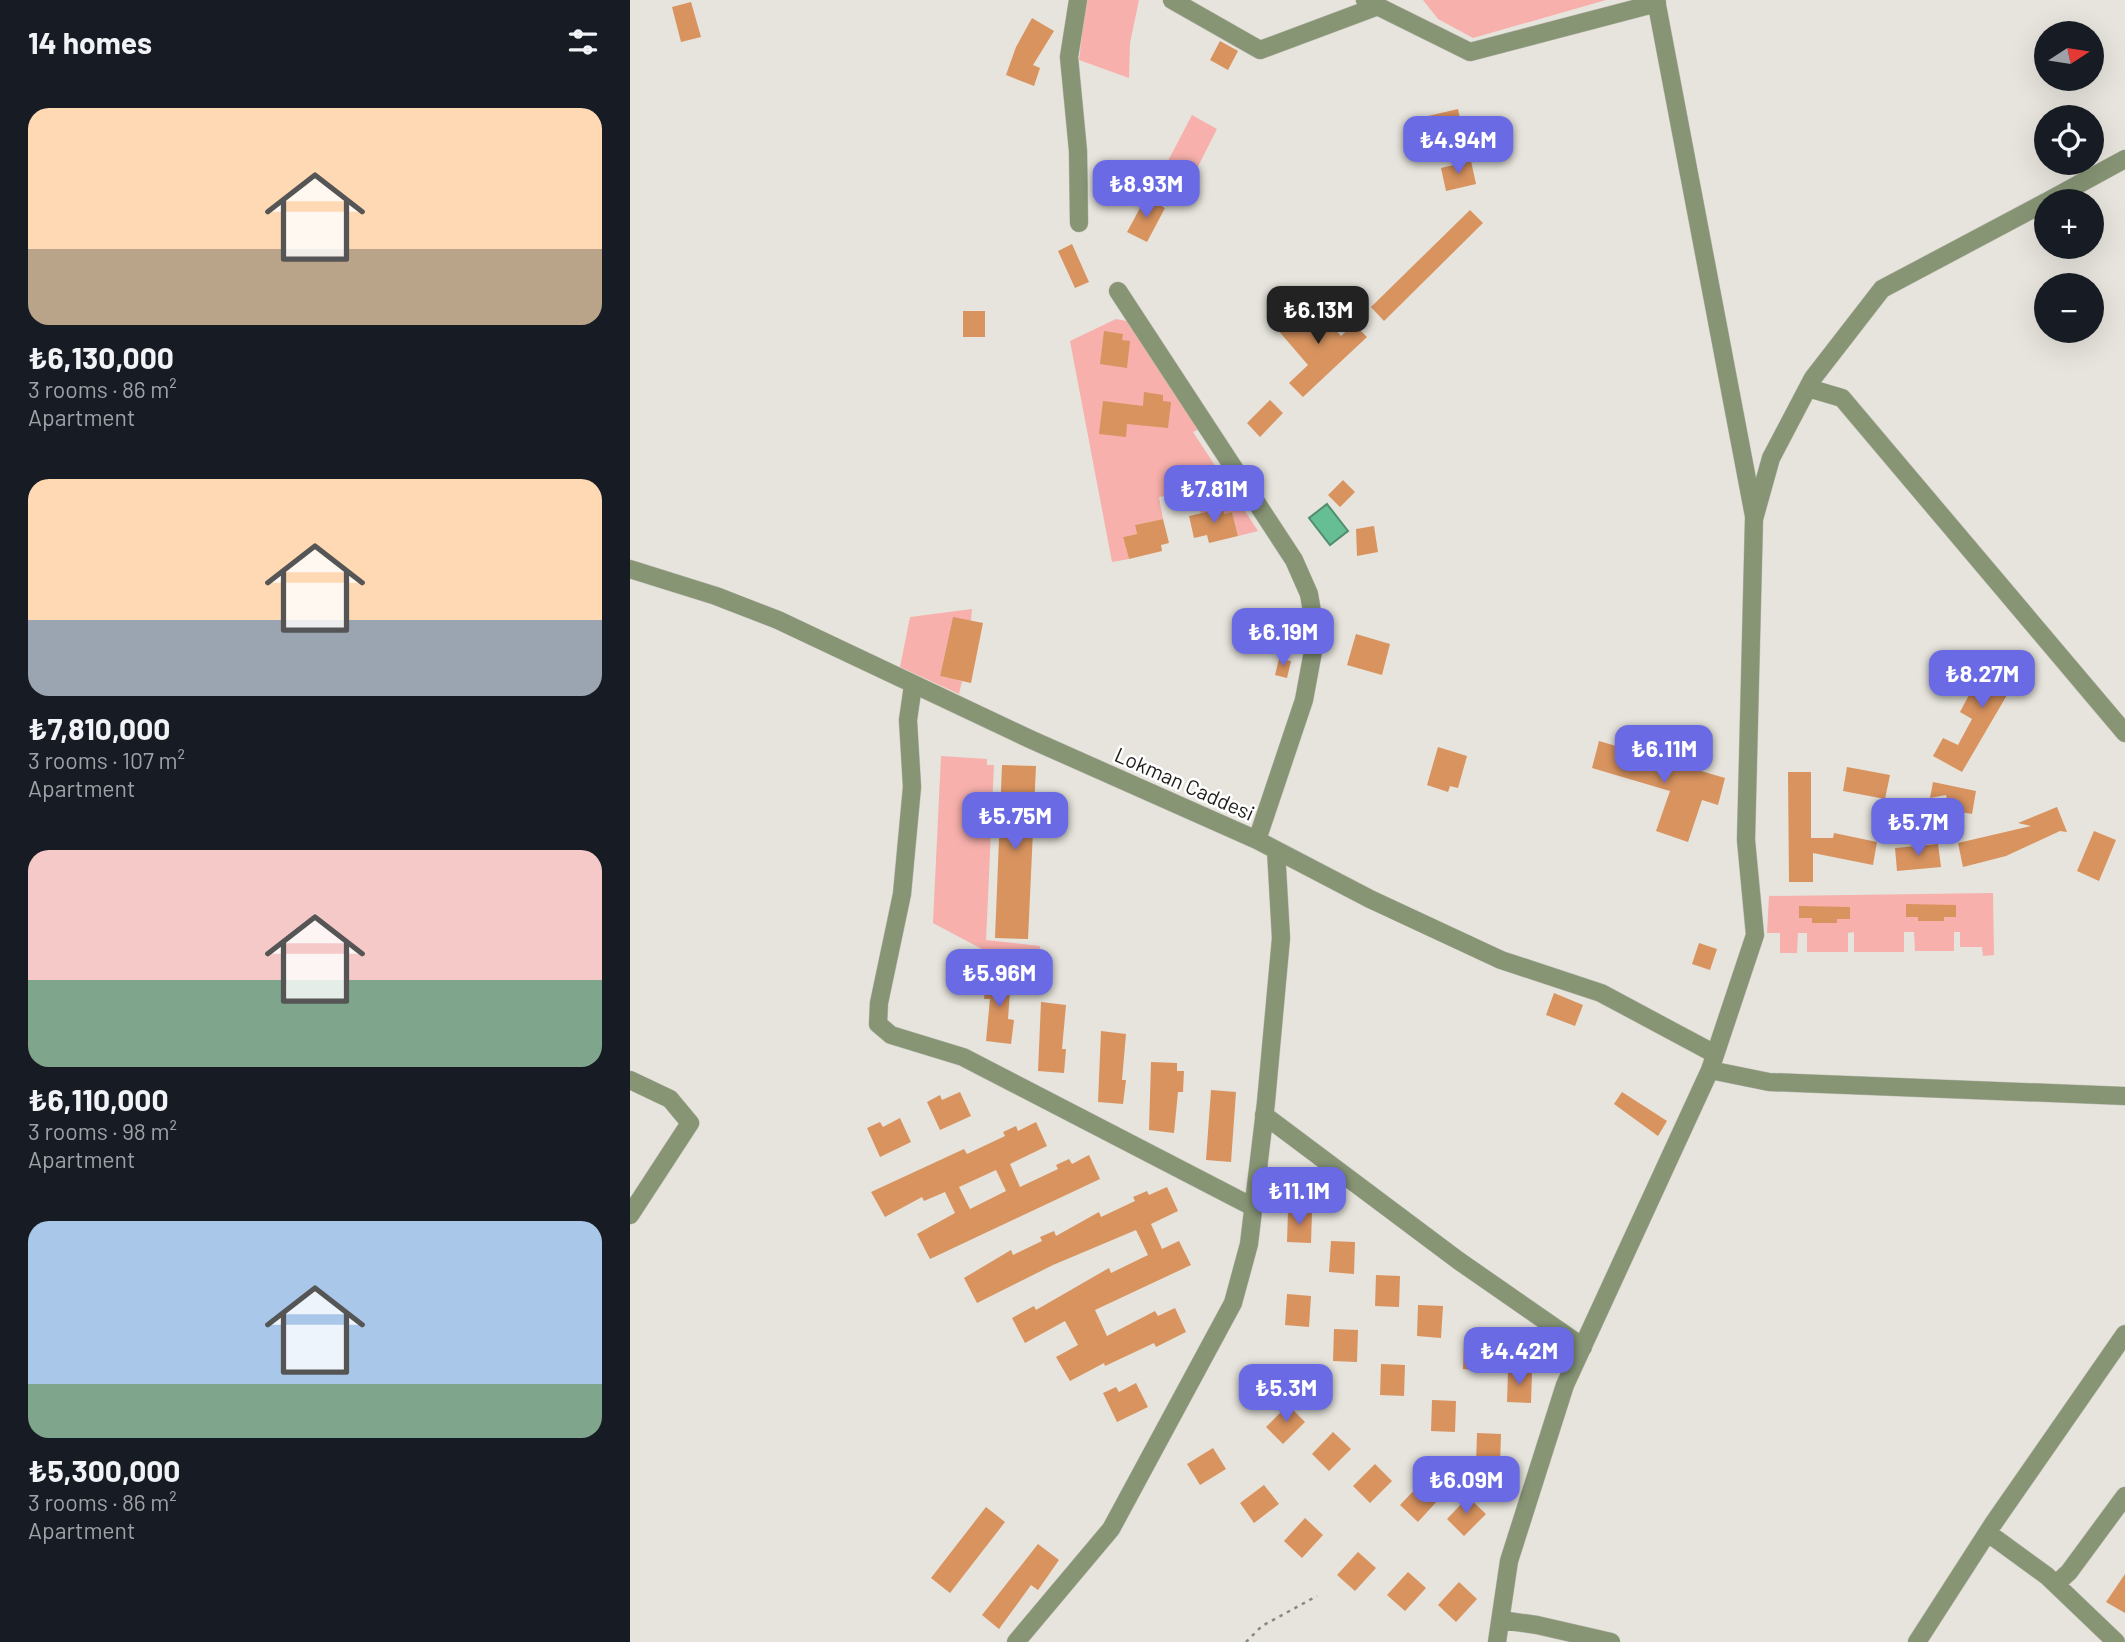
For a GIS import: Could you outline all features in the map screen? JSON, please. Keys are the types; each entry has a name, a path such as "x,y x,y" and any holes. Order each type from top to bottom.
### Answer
{"street":[{"path":"1078,0 1069,57 1078,150 1079,223"},
{"path":"1172,0 1260,50 1372,3 1470,52 1657,1 1754,519 1746,841 1755,935 1712,1062 1565,1385 1509,1561 1497,1642"},
{"path":"2071,189 2125,159"},
{"path":"1754,519 1771,458 1808,388 1882,289 2034,209"},
{"path":"1118,291 1294,560 1309,594 1316,635 1304,699 1257,840"},
{"path":"1808,388 1842,398 2125,733"},
{"name":"Lokman Caddesi","path":"630,569 716,596 778,620 913,685 1257,840 1370,899 1501,960 1601,993 1712,1062 1769,1082 2125,1096"},
{"path":"913,685 908,720 912,787 902,894 878,1003 877,1024 891,1035 963,1056 1253,1207"},
{"path":"1016,1642 1111,1528 1233,1303 1249,1244 1281,938 1276,850"},
{"path":"630,1080 670,1099 690,1123 630,1216"},
{"path":"1264,1115 1459,1261 1583,1347"},
{"path":"1917,1642 1988,1532 2125,1334"},
{"path":"2056,1584 2069,1572 2125,1496"},
{"path":"1988,1532 2056,1584 2116,1642"},
{"path":"1501,1620 1538,1625 1611,1642"}],"path":[{"path":"1246,1642 1262,1626 1317,1596"}],"shaded area":[{"path":"1086,0 1139,0 1130,43 1129,78 1079,60"},
{"path":"1423,0 1606,0 1473,38 1438,19"},
{"path":"1192,115 1217,129 1184,194 1158,180"},
{"path":"1116,319 1132,322 1199,429 1193,432 1258,531 1238,536 1232,512 1224,514 1222,508 1201,513 1194,491 1159,497 1163,519 1135,525 1137,534 1123,537 1129,559 1112,562 1070,341"},
{"path":"1327,504 1348,531 1330,545 1309,518"},
{"path":"972,609 971,621 953,618 940,676 962,681 959,694 900,667 910,617"},
{"path":"941,756 987,759 987,765 994,765 986,940 1040,946 1038,979 933,923"},
{"path":"1993,893 1994,955 1983,956 1982,947 1960,947 1960,932 1954,932 1954,951 1915,951 1914,932 1904,932 1904,952 1854,952 1854,932 1848,933 1848,952 1807,952 1807,933 1798,933 1797,953 1780,953 1780,933 1767,933 1769,896"}],"building":[{"path":"691,2 701,37 681,42 672,7"},
{"path":"1032,18 1054,31 1033,65 1040,68 1034,86 1006,75 1016,47"},
{"path":"1220,41 1238,51 1228,70 1210,60"},
{"path":"1458,109 1463,132 1433,139 1428,116"},
{"path":"1471,161 1476,184 1446,191 1441,168"},
{"path":"1146,197 1165,208 1147,242 1127,232"},
{"path":"1470,210 1483,223 1384,321 1371,307"},
{"path":"1072,244 1089,282 1075,288 1058,251"},
{"path":"1311,303 1341,336 1354,324 1367,337 1303,397 1289,383 1308,365 1277,329"},
{"path":"963,311 985,311 985,337 963,337"},
{"path":"1104,331 1123,334 1122,340 1130,341 1127,368 1100,364"},
{"path":"1144,392 1163,395 1163,401 1171,402 1168,428 1127,424 1126,437 1099,434 1103,401 1143,406"},
{"path":"1270,400 1283,413 1260,437 1247,423"},
{"path":"1343,480 1355,492 1340,507 1328,495"},
{"path":"1223,508 1224,514 1232,512 1238,536 1209,543 1207,535 1194,538 1189,516"},
{"path":"1163,519 1169,543 1161,545 1162,551 1129,559 1123,537 1137,534 1135,525"},
{"path":"1374,526 1378,552 1357,556 1356,529"},
{"path":"953,617 983,623 971,683 940,676"},
{"path":"1356,634 1390,644 1382,675 1347,665"},
{"path":"1995,650 2010,658 2014,651 2028,659 1962,772 1933,756 1943,738 1958,745 1972,719 1960,712 1970,693 1984,701 1998,676 1985,669"},
{"path":"1279,659 1291,661 1287,678 1275,675"},
{"path":"1599,741 1725,778 1718,805 1702,800 1688,842 1656,831 1670,791 1592,768"},
{"path":"1438,747 1467,756 1458,788 1450,786 1448,792 1427,785"},
{"path":"1002,765 1036,766 1028,939 995,938"},
{"path":"1847,767 1890,775 1885,799 1843,791"},
{"path":"1788,772 1811,772 1811,838 1833,838 1834,833 1877,842 1873,865 1813,853 1813,882 1789,882"},
{"path":"1933,782 1976,791 1972,814 1950,810 1946,795 1930,798"},
{"path":"2057,807 2067,832 2060,831 2006,856 1963,867 1958,843 2031,826 2018,823"},
{"path":"2094,831 2116,840 2099,881 2077,871"},
{"path":"1938,844 1941,867 1897,871 1895,848"},
{"path":"1906,904 1956,905 1956,917 1944,917 1944,921 1918,921 1918,917 1906,917"},
{"path":"1799,906 1850,907 1850,919 1837,919 1837,923 1812,923 1812,918 1799,918"},
{"path":"1699,943 1717,949 1710,970 1692,964"},
{"path":"986,975 1011,977 1008,1019 1014,1020 1011,1044 986,1041 990,999 984,999"},
{"path":"1554,993 1583,1005 1575,1026 1546,1015"},
{"path":"1041,1002 1066,1005 1062,1049 1066,1049 1064,1073 1038,1071"},
{"path":"1101,1031 1126,1034 1123,1104 1098,1102"},
{"path":"1151,1062 1177,1063 1177,1071 1184,1071 1183,1092 1178,1092 1174,1133 1149,1130"},
{"path":"1211,1090 1236,1092 1231,1162 1206,1160"},
{"path":"960,1092 971,1116 940,1130 927,1102 940,1095 942,1100"},
{"path":"1622,1092 1667,1121 1658,1136 1614,1104"},
{"path":"900,1118 911,1142 880,1157 867,1128 880,1122 883,1127"},
{"path":"1036,1122 1047,1146 1010,1164 1020,1187 1058,1169 1056,1165 1069,1159 1072,1164 1089,1155 1100,1179 930,1259 917,1234 955,1213 945,1192 924,1201 922,1197 885,1217 871,1192 964,1149 967,1154 1005,1136 1003,1132 1016,1126 1018,1131","holes":["996,1170 1006,1191 970,1209 959,1187"]},
{"path":"1167,1187 1178,1211 1151,1224 1162,1249 1179,1241 1191,1265 1095,1310 1107,1336 1155,1311 1158,1316 1175,1308 1186,1332 1156,1347 1154,1343 1105,1366 1104,1363 1070,1381 1056,1357 1078,1345 1065,1321 1025,1343 1012,1318 1034,1306 1036,1310 1109,1268 1111,1273 1148,1255 1136,1230 1053,1265 977,1303 964,1278 1011,1250 1013,1255 1042,1241 1040,1237 1054,1231 1056,1236 1099,1212 1101,1217 1135,1201 1133,1197 1147,1191 1149,1195"},
{"path":"1288,1211 1312,1212 1311,1243 1287,1242"},
{"path":"1331,1241 1355,1242 1354,1274 1329,1272"},
{"path":"1376,1275 1400,1276 1399,1307 1375,1306"},
{"path":"1287,1294 1311,1296 1309,1327 1285,1325"},
{"path":"1418,1305 1443,1306 1441,1338 1417,1336"},
{"path":"1334,1329 1358,1330 1357,1362 1333,1361"},
{"path":"1464,1338 1488,1339 1487,1371 1463,1369"},
{"path":"1381,1364 1405,1365 1404,1396 1380,1395"},
{"path":"1508,1371 1532,1372 1531,1403 1507,1402"},
{"path":"1136,1383 1148,1407 1117,1422 1103,1393 1116,1387 1119,1392"},
{"path":"1432,1400 1456,1401 1455,1432 1431,1431"},
{"path":"1288,1405 1305,1422 1283,1444 1266,1427"},
{"path":"1333,1432 1351,1449 1329,1471 1312,1454"},
{"path":"1477,1433 1501,1434 1500,1465 1476,1464"},
{"path":"1213,1448 1226,1469 1200,1485 1187,1464"},
{"path":"1375,1464 1392,1481 1370,1503 1353,1486"},
{"path":"1422,1482 1439,1499 1418,1522 1400,1505"},
{"path":"1264,1485 1279,1504 1254,1523 1240,1503"},
{"path":"1468,1497 1486,1514 1464,1536 1447,1519"},
{"path":"986,1507 1005,1522 950,1593 931,1578"},
{"path":"1305,1518 1323,1535 1302,1558 1284,1541"},
{"path":"1038,1544 1059,1560 1038,1590 1031,1585 999,1629 982,1615"},
{"path":"1358,1552 1376,1568 1355,1591 1337,1575"},
{"path":"1408,1572 1426,1588 1405,1611 1387,1595"},
{"path":"2125,1574 2125,1613 2106,1602"},
{"path":"1459,1582 1477,1599 1456,1622 1438,1605"}]}
